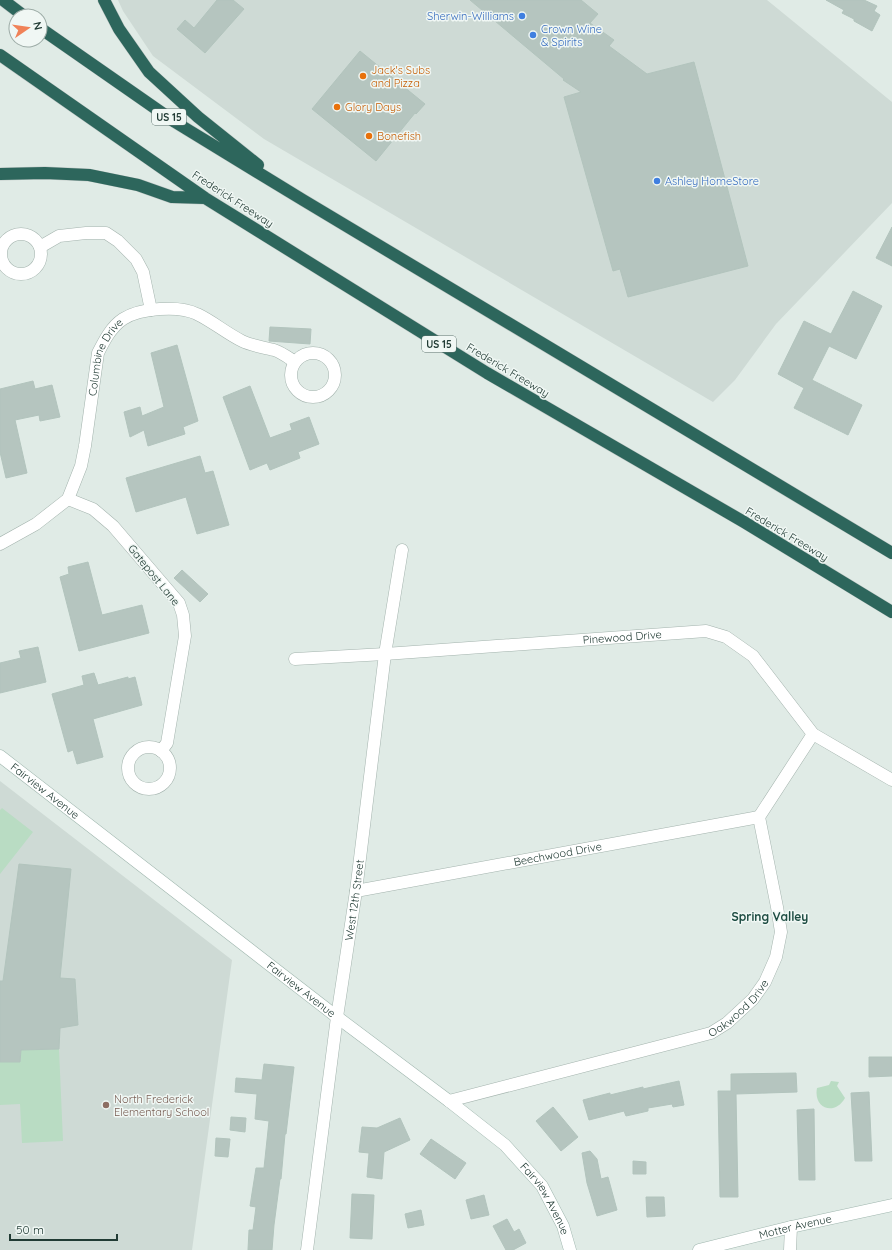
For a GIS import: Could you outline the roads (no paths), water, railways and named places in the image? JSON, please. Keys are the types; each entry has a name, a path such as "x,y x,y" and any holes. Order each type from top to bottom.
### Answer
{"highway":[{"path":"3,0 14,8"},
{"path":"104,0 120,29 149,72 198,117 303,200"},
{"name":"US 15","path":"48,34 175,122 892,553"},
{"name":"Frederick Freeway","path":"0,54 205,198 487,373 744,522 892,612"},
{"path":"0,174 45,173 89,175 138,185 172,196 205,198"}],"street":[{"path":"40,247 58,236 86,233 106,233 118,241 136,259 143,272 151,310"},
{"path":"26,234 37,242 40,247 40,260 32,271 19,274 4,267 1,257 1,250 4,244 13,235 26,234"},
{"name":"Columbine Drive","path":"68,499 82,459 98,354 103,342 123,319 135,313 161,308 196,313 242,341 275,350 295,362"},
{"path":"0,544 36,524 68,499"},
{"name":"Gatepost Lane","path":"68,499 93,509 113,526 179,603 183,615 185,636 167,743 161,751"},
{"name":"West 12th Street","path":"307,1250 337,1017 356,891 385,654 402,550"},
{"name":"Pinewood Drive","path":"295,659 706,631 726,637 753,656 813,734 892,780"},
{"path":"759,817 813,734"},
{"name":"Fairview Avenue","path":"0,756 505,1145 542,1186 563,1226 570,1250"},
{"name":"Beechwood Drive","path":"356,891 759,817"},
{"name":"Oakwood Drive","path":"449,1101 711,1033 727,1023 753,1000 765,982 776,957 781,932 759,817"},
{"name":"Motter Avenue","path":"699,1250 791,1227 892,1205"},
{"path":"790,1250 791,1227"}],"place":[{"name":"Sherwin-Williams","path":"522,16"},
{"name":"Crown Wine & Spirits","path":"533,35"},
{"name":"Jack's Subs and Pizza","path":"363,76"},
{"name":"Glory Days","path":"337,107"},
{"name":"Bonefish","path":"369,136"},
{"name":"Ashley HomeStore","path":"657,181"},
{"name":"North Frederick Elementary School","path":"106,1105"}],"district":[{"name":"Spring Valley","path":"770,916"}]}
